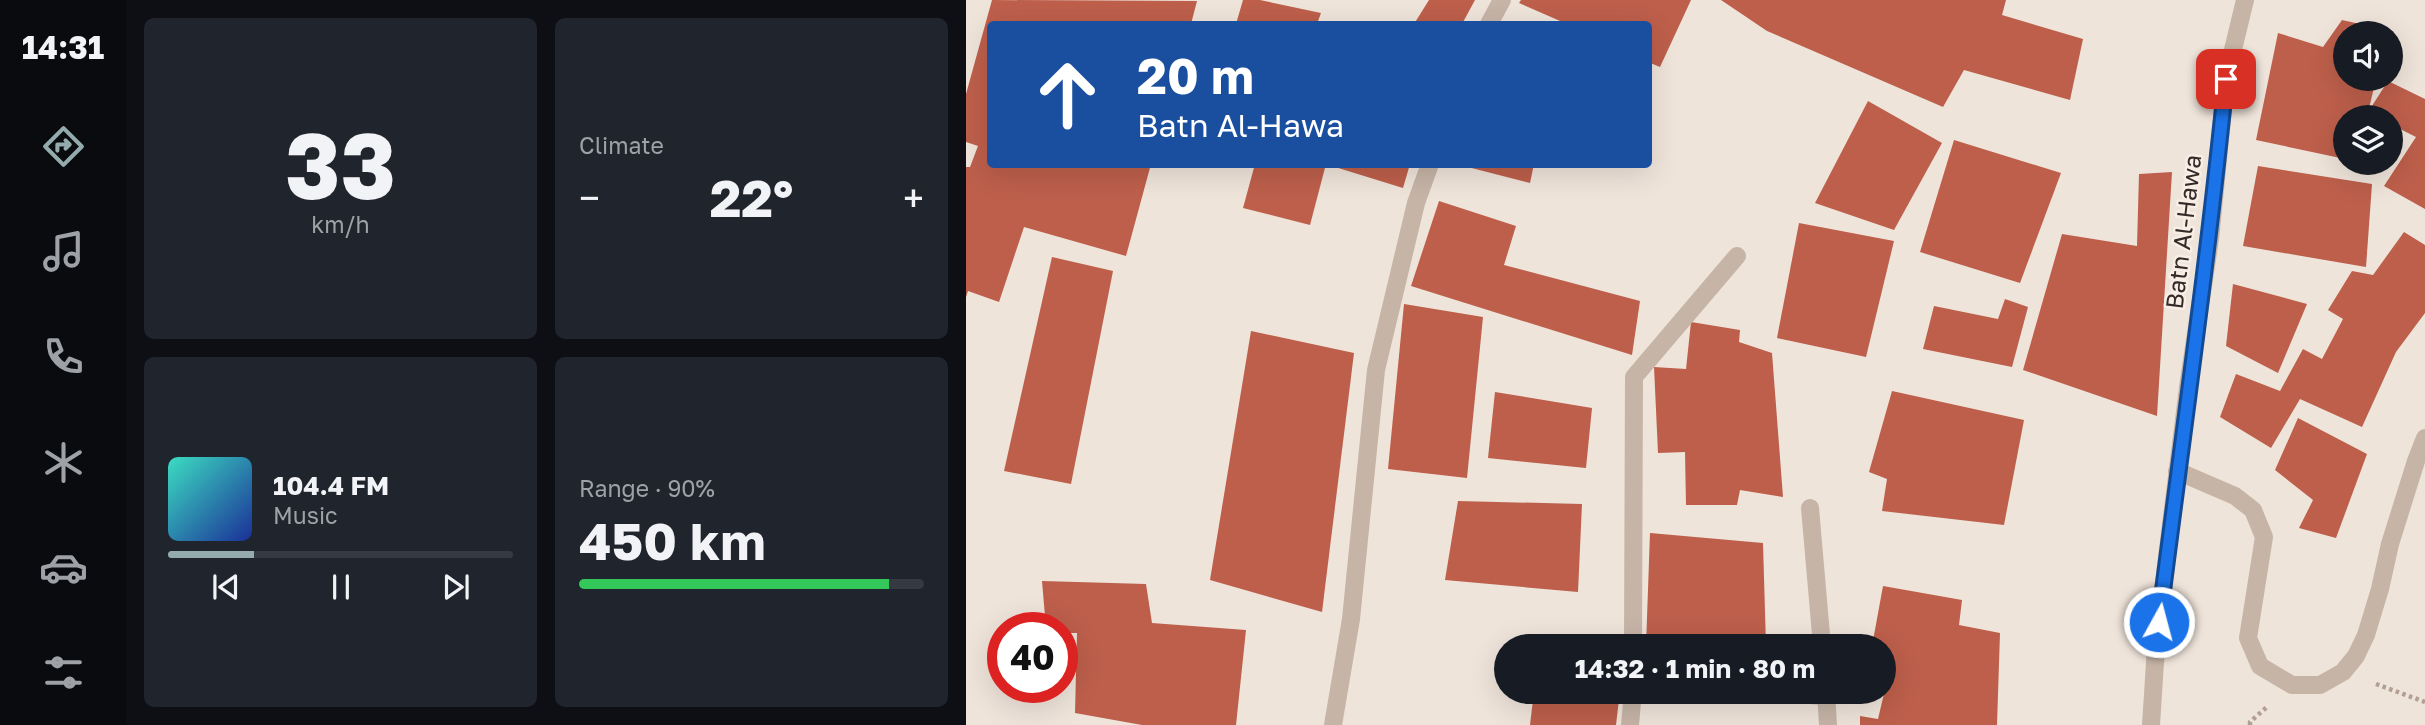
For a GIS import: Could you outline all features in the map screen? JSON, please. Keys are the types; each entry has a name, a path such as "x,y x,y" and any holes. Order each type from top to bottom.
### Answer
{"street":[{"path":"1491,21 1502,0"},
{"name":"Batn Al-Hawa","path":"2178,471 2210,239 2226,79 2245,0"},
{"path":"1333,725 1351,619 1376,370 1416,204 1429,168"},
{"path":"1633,634 1634,377 1737,256"},
{"path":"2151,725 2156,647 2178,471 2235,496 2253,510 2264,537 2248,638 2260,666 2292,685 2320,685 2343,672 2356,656 2366,635 2381,589 2390,544 2425,438"},
{"path":"1810,508 1821,634"},
{"path":"1630,725 1632,704"},
{"path":"1827,704 1828,725"}],"path":[{"path":"2343,672 2425,702"}],"building":[{"path":"992,0 1197,1 1192,21 987,21 987,168 1150,168 1126,256 1024,227 999,302 968,291 966,297 966,167 970,167 978,146 966,142 966,94"},
{"path":"1243,0 1260,0 1321,13 1318,21 1237,21"},
{"path":"1429,0 1475,0 1464,21 1416,21"},
{"path":"1521,0 1691,0 1660,67 1652,64 1652,21 1560,21 1519,3"},
{"path":"1721,0 2006,0 2002,15 2083,39 2070,100 1964,70 1943,107 1767,31"},
{"path":"2278,33 2323,47 2333,33 2333,91 2373,91 2370,105 2333,105 2333,156 2256,140"},
{"path":"2403,88 2425,99 2425,209 2384,186 2391,175 2403,175 2403,157 2416,137 2403,130 2403,105 2373,105 2382,91 2403,91"},
{"path":"1868,101 1942,143 1894,230 1815,203"},
{"path":"1954,140 2061,173 2020,283 1920,252"},
{"path":"2258,166 2372,184 2366,267 2243,246"},
{"path":"1254,168 1325,168 1310,225 1243,208"},
{"path":"1338,168 1409,168 1403,188"},
{"path":"1472,168 1533,168 1530,183"},
{"path":"2172,172 2157,416 2023,370 2062,234 2137,246 2139,174"},
{"path":"1439,201 1516,226 1504,265 1640,301 1632,355 1411,286"},
{"path":"1799,223 1894,241 1866,357 1777,338"},
{"path":"2404,232 2425,245 2425,313 2396,352 2362,427 2300,399 2271,448 2220,417 2236,374 2280,391 2303,349 2322,359 2343,319 2328,310 2352,271 2373,275"},
{"path":"1052,257 1113,271 1071,484 1004,471"},
{"path":"2233,284 2307,304 2278,373 2226,346"},
{"path":"2005,299 2028,307 2012,367 1923,349 1934,306 1998,319"},
{"path":"1404,304 1483,317 1467,478 1388,469"},
{"path":"1691,322 1740,330 1739,342 1772,353 1783,497 1740,490 1737,505 1686,505 1685,452 1658,453 1654,367 1686,369"},
{"path":"1251,331 1354,353 1322,612 1210,580"},
{"path":"1892,391 2024,420 2004,525 1882,511 1887,479 1869,472"},
{"path":"1495,392 1592,408 1586,468 1488,458"},
{"path":"2298,418 2367,454 2336,538 2299,528 2313,500 2275,470"},
{"path":"1458,501 1582,504 1578,592 1445,580"},
{"path":"1650,533 1763,543 1766,634 1646,634"},
{"path":"1042,581 1146,584 1152,623 1246,630 1236,725 1142,725 1075,713 1075,703 1078,703 1078,612 1045,612"},
{"path":"1883,586 1962,600 1959,625 2000,633 1997,725 1860,725 1860,716 1878,719 1882,704 1896,704 1896,634 1874,634"},
{"path":"1532,704 1618,704 1616,725 1530,725"}],"route":[{"path":"2159,622 2188,387 2210,239 2226,79"}]}
